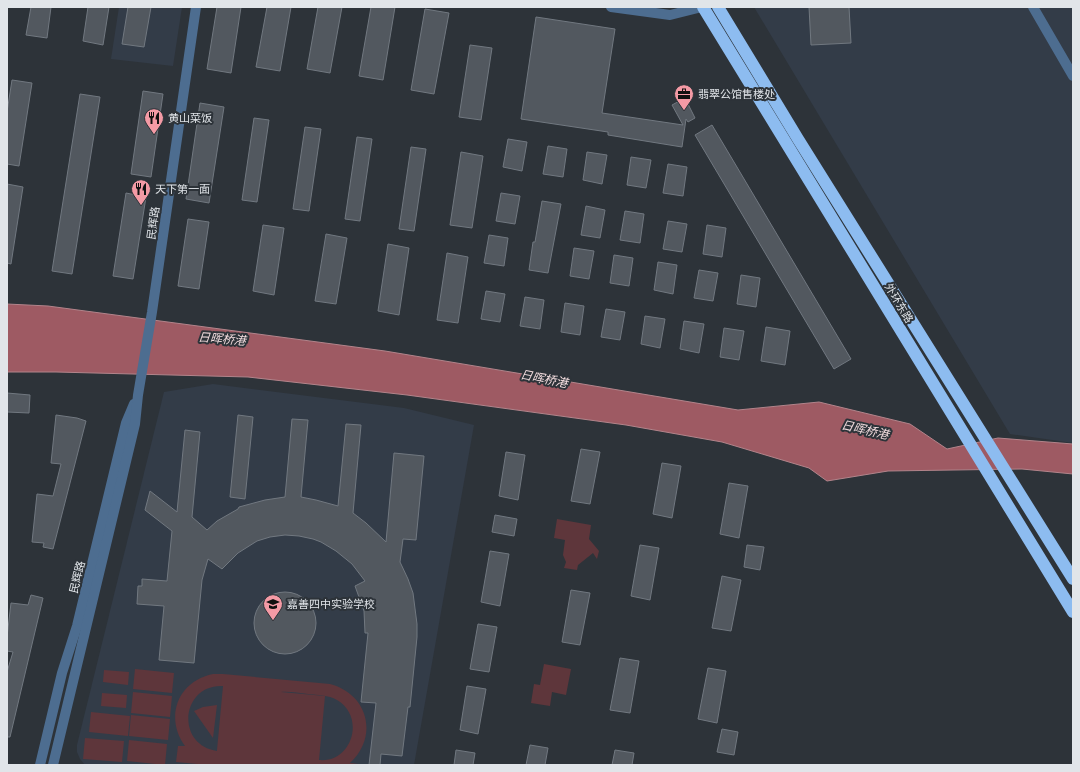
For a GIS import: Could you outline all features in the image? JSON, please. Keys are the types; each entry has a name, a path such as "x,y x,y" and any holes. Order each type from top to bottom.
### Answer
{"highway":[{"name":"外环东路","path":"703,7 933,385 1042,559 1073,612"},
{"name":"外环东路","path":"718,7 798,139 1073,579"}],"street":[{"name":"民辉路","path":"53,765 135,424 138,395 152,312 196,7"},
{"path":"611,7 670,16 703,7"},
{"path":"1033,7 1073,76"},
{"name":"民辉路","path":"40,765 62,673 79,618 126,423 138,395"}],"shaded area":[{"path":"119,7 182,7 173,66 111,59"},
{"path":"754,7 1073,7 1073,443 1010,434"},
{"name":"嘉善四中实验学校","path":"213,384 404,408 474,425 414,765 85,765 80,759 77,752 77,745 164,392"},
{"path":"557,519 591,525 589,539 599,551 597,559 593,553 578,565 577,570 564,568 566,562 563,555 565,540 554,538"},
{"path":"544,664 571,669 566,695 552,692 550,706 531,703 534,684 540,685"},
{"path":"135,669 174,673 172,693 133,689"},
{"path":"104,670 129,672 128,685 103,682"},
{"path":"213,674 223,674 330,684 343,689 361,706 365,717 366,729 364,741 359,752 350,763 358,765 208,765 176,762 178,746 185,746 179,735 175,712 183,692 191,684 201,678","holes":["223,686 217,750 203,746 194,738 189,727 188,716 192,704 198,694 209,688","281,692 290,692 317,695","325,696 337,700 346,708 351,717 353,727 351,738 347,747 340,754 330,759 319,760"]},
{"path":"133,692 172,696 170,717 131,713"},
{"path":"102,693 127,695 126,708 101,706"},
{"path":"217,705 213,738 194,711 203,707"},
{"path":"91,712 130,716 128,736 89,732"},
{"path":"131,715 170,719 168,740 129,736"},
{"path":"85,738 124,741 122,762 83,759"},
{"path":"129,740 167,744 165,765 127,761"}],"water":[{"name":"日晖桥港","path":"7,304 48,306 385,351 738,410 819,402 910,424 947,449 998,438 1073,444 1073,474 1022,469 888,471 827,481 809,468 722,442 626,425 407,395 248,377 7,372"}],"building":[{"path":"31,7 51,7 47,38 26,35"},
{"path":"88,7 109,7 103,45 83,41"},
{"path":"128,7 151,7 144,47 122,44"},
{"path":"217,7 241,7 231,73 207,69"},
{"path":"267,7 291,7 280,71 256,67"},
{"path":"318,7 342,7 330,73 307,69"},
{"path":"371,7 395,7 383,80 359,76"},
{"path":"809,7 849,7 851,43 811,45"},
{"path":"425,9 449,13 434,94 411,90"},
{"path":"536,17 615,29 602,113 683,125 672,105 685,98 695,118 688,122 686,119 682,147 608,135 608,132 521,119"},
{"path":"470,45 492,48 481,120 459,117"},
{"path":"12,80 32,83 19,166 7,164 7,112"},
{"path":"143,91 163,94 151,177 131,174"},
{"path":"80,94 100,97 72,274 52,271"},
{"path":"200,103 224,107 209,203 186,199"},
{"path":"254,118 269,120 257,202 242,200"},
{"path":"712,125 851,359 834,369 695,135"},
{"path":"305,127 321,129 309,211 293,209"},
{"path":"357,137 372,139 360,221 345,219"},
{"path":"508,139 527,142 522,171 503,167"},
{"path":"548,146 567,149 563,177 543,174"},
{"path":"411,147 426,149 414,231 399,229"},
{"path":"461,152 483,156 472,228 450,225"},
{"path":"587,152 607,155 602,184 583,180"},
{"path":"631,157 651,160 646,188 627,185"},
{"path":"668,164 687,167 683,196 663,193"},
{"path":"7,184 23,187 11,264 7,263"},
{"path":"126,193 146,197 133,279 113,276"},
{"path":"501,193 520,196 515,224 496,221"},
{"path":"542,201 561,204 548,273 529,270 533,242 535,242"},
{"path":"586,206 605,210 600,238 581,235"},
{"path":"625,211 644,214 640,243 620,240"},
{"path":"188,219 209,222 199,289 178,286"},
{"path":"668,221 687,224 682,252 663,249"},
{"path":"263,225 284,228 274,295 253,291"},
{"path":"707,225 726,228 722,257 703,254"},
{"path":"326,234 347,238 336,304 315,301"},
{"path":"489,235 508,238 504,266 484,263"},
{"path":"388,244 409,248 399,315 378,311"},
{"path":"574,248 594,251 589,279 570,276"},
{"path":"447,253 468,257 458,323 437,320"},
{"path":"614,255 633,258 629,286 610,283"},
{"path":"658,262 677,265 673,294 654,290"},
{"path":"699,270 718,273 713,301 694,298"},
{"path":"741,275 760,278 756,307 737,304"},
{"path":"486,291 505,294 500,322 481,319"},
{"path":"525,297 544,300 540,329 520,326"},
{"path":"565,303 584,306 580,335 561,332"},
{"path":"606,309 625,312 620,340 601,337"},
{"path":"645,316 665,319 660,348 641,344"},
{"path":"684,321 704,324 699,353 680,349"},
{"path":"766,327 790,331 785,365 761,361"},
{"path":"724,328 744,331 739,360 720,357"},
{"path":"7,393 30,395 29,413 7,412"},
{"path":"56,415 86,421 53,549 43,547 44,543 32,542 37,494 53,496 61,464 51,463"},
{"path":"238,415 253,417 245,499 230,497"},
{"path":"292,419 308,420 301,497 338,506 346,424 361,425 353,513 386,542 394,453 424,456 416,540 403,539 400,562 413,593 417,624 410,707 408,707 402,756 381,754 380,765 369,765 376,703 361,702 368,633 365,633 364,611 355,586 365,581 352,564 336,551 313,539 285,535 257,541 238,553 222,569 208,559 202,580 194,663 159,660 164,606 137,604 138,586 142,586 142,579 167,581 172,531 145,510 150,491 177,512 185,430 200,432 192,517 207,530 217,521 239,507 265,500 285,497"},
{"path":"581,449 600,452 590,504 571,501"},
{"path":"506,452 525,455 518,500 499,496"},
{"path":"662,463 681,466 672,518 653,514"},
{"path":"729,483 748,486 739,538 720,534"},
{"path":"495,515 517,519 514,536 492,532"},
{"path":"640,545 659,548 650,600 631,596"},
{"path":"747,545 764,547 760,570 744,567"},
{"path":"490,551 509,554 500,606 481,602"},
{"path":"722,576 741,580 731,631 712,628"},
{"path":"571,590 590,593 580,645 562,642"},
{"path":"285,592 297,595 307,601 313,611 316,623 313,635 307,645 297,651 285,654 273,651 263,645 257,635 254,623 257,611 263,601 273,595"},
{"path":"31,595 43,598 10,737 7,737 7,672 13,652 7,651 11,603 28,605"},
{"path":"478,624 497,627 489,672 470,669"},
{"path":"620,658 639,661 630,713 610,710"},
{"path":"708,668 726,671 717,723 698,719"},
{"path":"467,686 486,689 478,734 460,730"},
{"path":"722,729 738,732 734,755 717,752"},
{"path":"530,745 548,748 545,765 526,765"},
{"path":"456,750 475,753 473,765 454,765"},
{"path":"615,750 634,753 632,765 612,765"}],"place":[{"name":"翡翠公馆售楼处","path":"684,111"},
{"name":"黄山菜饭","path":"154,135"},
{"name":"天下第一面","path":"141,206"},
{"name":"嘉善四中实验学校","path":"273,621"}]}
